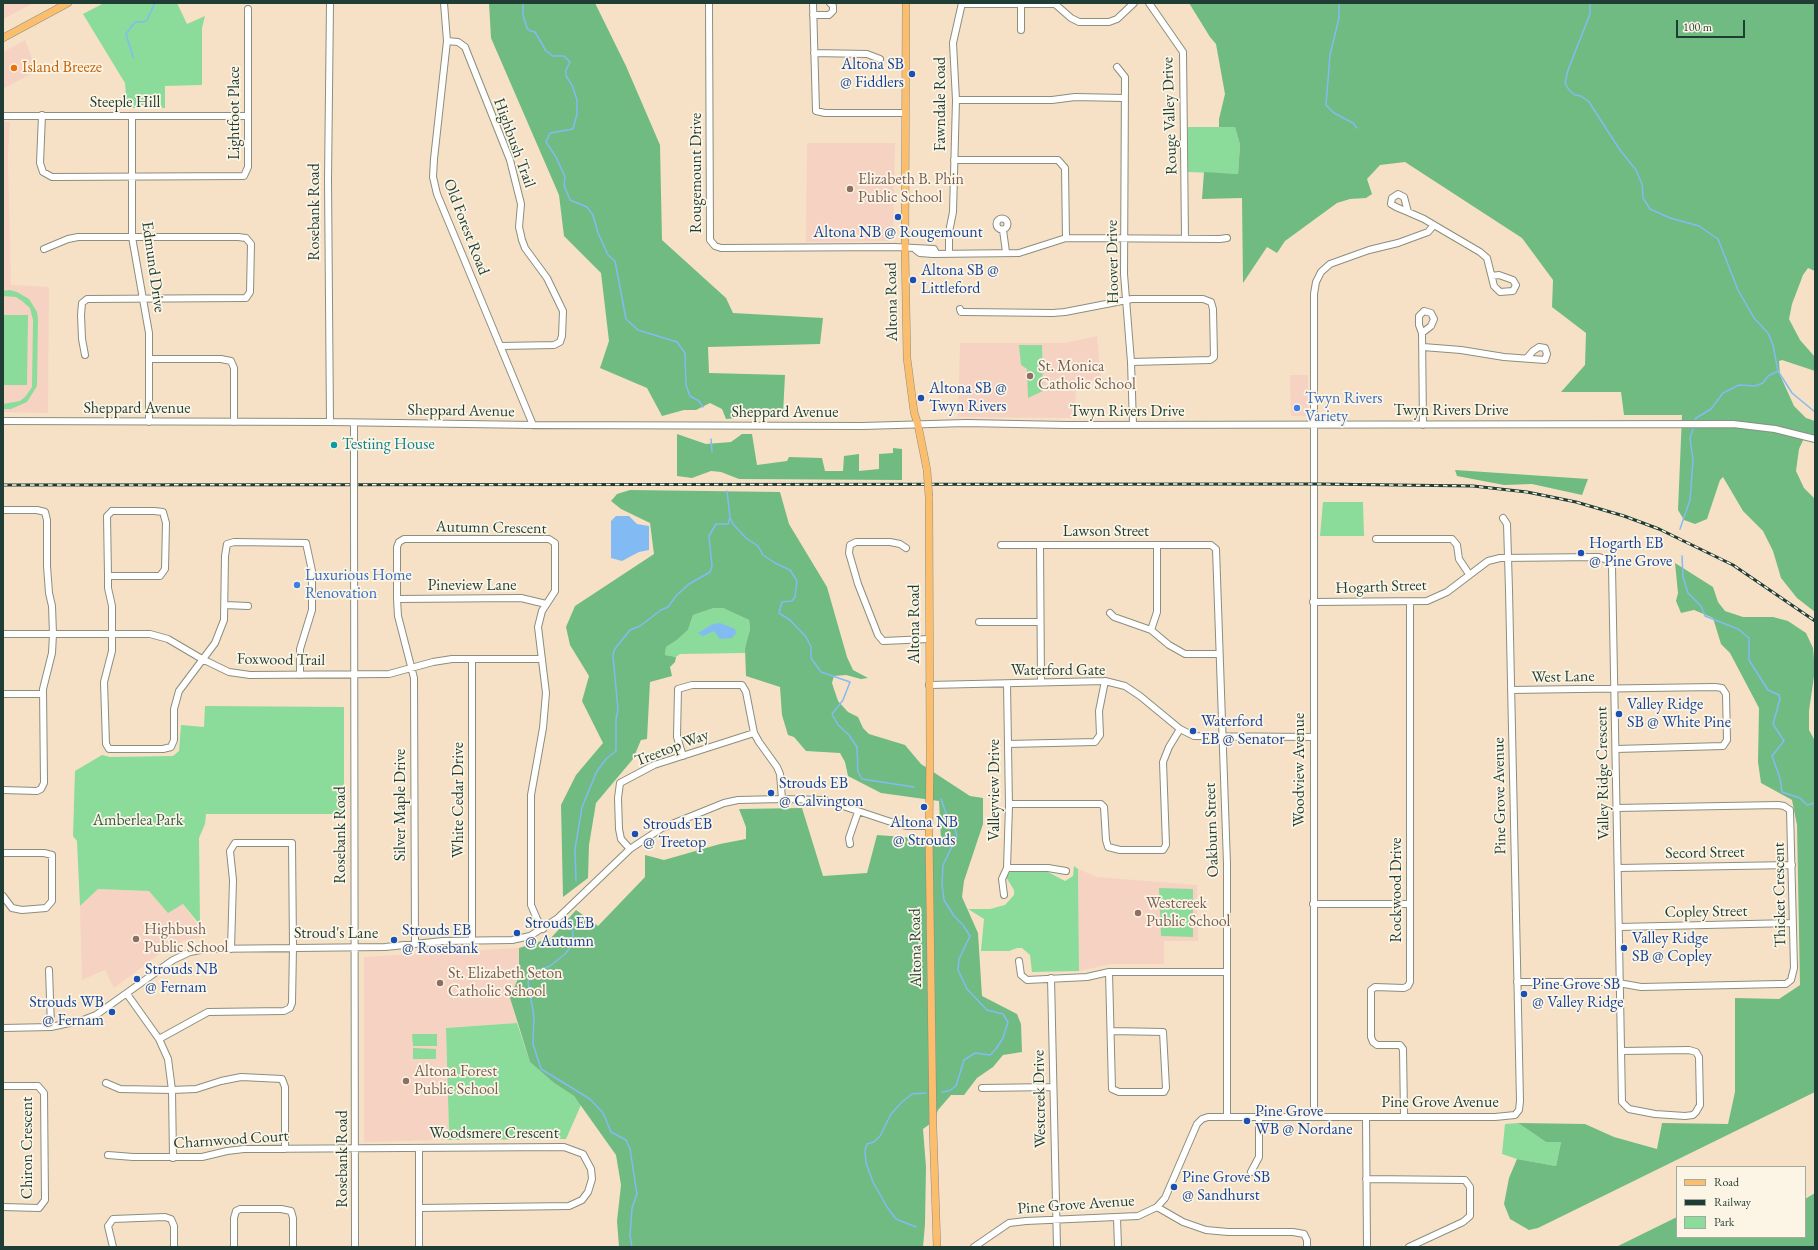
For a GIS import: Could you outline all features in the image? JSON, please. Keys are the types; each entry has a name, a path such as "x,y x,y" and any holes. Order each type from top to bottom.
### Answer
{"main road":[{"path":"3,38 68,3"},
{"name":"Altona Road","path":"906,3 905,248 907,358 914,412 918,425 926,470 929,497 930,754 928,826 933,1127 937,1247"}],"street":[{"name":"Rosebank Road","path":"330,3 328,180 330,422"},
{"name":"Old Forest Road","path":"444,3 447,41 433,177 437,194 533,425"},
{"name":"Rougemount Drive","path":"709,3 710,240 715,246 721,248 905,248"},
{"path":"813,3 816,111 825,113 905,113"},
{"path":"813,15 829,15 833,11 833,6 830,3"},
{"path":"962,3 1055,4 1071,18 1079,22 1109,22 1117,19 1134,3"},
{"name":"Fawndale Road","path":"949,253 949,232 953,212 956,100 953,43 962,3"},
{"name":"Rouge Valley Drive","path":"1149,3 1183,52 1185,239"},
{"path":"1021,30 1022,4"},
{"name":"Lightfoot Place","path":"132,176 233,178 244,176 248,167 248,9"},
{"name":"Highbush Trail","path":"447,41 458,42 465,47 510,160 521,204 519,227 522,240 525,248 547,278 563,311 562,336 560,342 554,345 501,346"},
{"path":"814,53 867,54 880,59"},
{"name":"Hoover Drive","path":"1117,68 1125,77 1125,300 1131,362 1133,425"},
{"path":"956,100 1052,100 1075,97 1124,98"},
{"path":"42,115 40,163 42,172 52,177 132,176"},
{"name":"Steeple Hill","path":"3,116 247,116"},
{"name":"Edmund Drive","path":"132,116 132,237 149,333 150,422"},
{"path":"954,160 1058,160 1065,168 1066,238"},
{"path":"1408,212 1434,225 1487,258 1492,276"},
{"name":"Woodview Avenue","path":"1314,1116 1314,294 1316,282 1321,272 1330,264 1369,250 1398,243 1428,232 1434,225"},
{"path":"1003,230 1006,252"},
{"path":"44,249 68,239 78,237 238,237 246,238 251,244 250,292 246,298 87,299 82,303 82,339 85,355"},
{"path":"905,248 916,250 920,253 933,254 1020,253 1066,238 1220,240 1227,238"},
{"path":"960,309 961,312 1066,312 1125,300 1150,298 1203,299 1211,302 1213,309 1214,357 1210,360 1131,362"},
{"path":"1422,333 1424,425"},
{"path":"1423,347 1460,350 1504,357 1527,358"},
{"path":"149,359 221,359 231,361 234,368 234,422"},
{"name":"Sheppard Avenue","path":"3,421 330,422 533,425 918,425"},
{"name":"Rosebank Road","path":"354,423 356,948 355,1247"},
{"name":"Twyn Rivers Drive","path":"918,425 1733,424 1775,429 1815,439"},
{"path":"3,510 37,510 45,512 47,520 49,594 52,606 53,634 52,653 43,694 44,783 41,789 37,791 3,790"},
{"path":"108,576 160,576 165,569 166,523 163,512 112,511 107,516 108,588 112,606 112,651 104,682 106,744 109,749 163,749 171,747 174,740 174,709 176,699 186,680 220,633 226,605 225,556 227,544 234,542 306,543 312,571 312,610 300,649 300,675"},
{"name":"Pine Grove Avenue","path":"974,1247 1009,1223 1138,1216 1157,1207 1164,1198 1197,1124 1202,1119 1208,1117 1496,1117 1515,1115 1519,1110 1508,558 1507,524 1503,518"},
{"name":"Autumn Crescent","path":"412,667 398,616 397,547 399,542 404,539 549,539 555,543 555,591 542,611 538,627 546,693 546,707 533,781 531,803 532,905 537,919 543,929"},
{"path":"1376,539 1452,539 1457,544 1459,559 1469,574"},
{"path":"906,548 900,544 890,542 856,542 850,545 849,553 858,584 878,635 883,641 929,639"},
{"name":"Lawson Street","path":"1001,545 1211,545"},
{"path":"1151,630 1157,612 1157,545"},
{"name":"Oakburn Street","path":"1211,545 1214,546 1217,553 1219,654 1227,864 1227,1116"},
{"path":"1040,546 1041,682"},
{"name":"Valley Ridge Crescent","path":"1508,558 1599,557 1607,560 1612,567 1622,1102 1624,1106 1655,1114 1685,1116 1692,1115 1696,1112 1700,1105 1699,1057 1696,1052 1690,1050 1622,1051"},
{"name":"Hogarth Street","path":"1314,602 1427,601 1438,597 1488,561 1508,558"},
{"name":"Pineview Lane","path":"397,599 521,598 546,604"},
{"name":"Rockwood Drive","path":"1404,1116 1404,1049 1400,1045 1377,1045 1371,1037 1371,990 1375,987 1404,988 1409,984 1410,602"},
{"path":"226,605 248,606"},
{"path":"1110,613 1114,617 1151,630 1169,645 1185,654 1219,654"},
{"path":"979,622 1040,622"},
{"name":"Foxwood Trail","path":"3,634 150,634 168,639 202,659 229,672 250,675 389,674 433,662 542,659"},
{"name":"White Cedar Drive","path":"472,660 472,941"},
{"name":"Silver Maple Drive","path":"412,667 414,678 415,943"},
{"path":"1008,744 1095,742 1100,735 1100,711 1105,681"},
{"name":"Waterford Gate","path":"929,685 1105,681 1125,686 1180,729 1189,734 1222,737 1314,737"},
{"path":"683,756 677,737 678,688 695,684 742,685 746,692 754,733 778,767 782,780 782,799"},
{"name":"Valleyview Drive","path":"1004,895 1002,878 1008,868 1009,804 1007,684"},
{"name":"West Lane","path":"1511,690 1715,687 1722,688 1726,694 1727,740 1723,746 1616,749"},
{"path":"3,694 43,694"},
{"path":"1009,804 1101,804 1104,807 1106,840 1108,846 1120,850 1163,850 1166,845 1163,762 1166,753 1180,729"},
{"name":"Treetop Way","path":"630,850 621,839 619,829 618,793 620,784 654,765 754,733"},
{"name":"Stroud's Lane","path":"3,1028 51,1027 71,1024 96,1015 173,960 190,952 206,949 385,947 443,941 512,940 530,936 558,918 630,850 662,828 724,803 738,800 825,800 858,812 907,826 928,826"},
{"name":"Thicket Crescent","path":"1616,808 1784,806 1790,810 1794,975 1786,984 1641,987 1619,983"},
{"path":"850,844 849,838 858,812"},
{"path":"159,1039 208,1012 284,1011 290,1008 292,1003 293,948 292,843 236,842 230,851 232,880 231,949"},
{"path":"3,853 44,853 52,855 52,901 46,908 22,910 12,908 3,896"},
{"name":"Secord Street","path":"1618,868 1792,865"},
{"path":"1008,868 1048,868 1066,871"},
{"path":"1313,904 1410,904"},
{"name":"Copley Street","path":"1619,927 1793,923"},
{"path":"1019,961 1021,975 1027,980 1087,977 1109,972 1227,972"},
{"path":"49,970 51,1027"},
{"path":"1109,972 1112,1089 1119,1092 1164,1092 1166,1088 1163,1032 1111,1031"},
{"name":"Westcreek Drive","path":"1051,978 1052,1087 1057,1247"},
{"path":"1517,982 1619,983"},
{"path":"127,994 159,1039 168,1059 172,1090 173,1158"},
{"path":"106,1083 120,1089 172,1090 196,1089 221,1081 241,1077 282,1079 285,1087 285,1149"},
{"name":"Chiron Crescent","path":"3,1086 38,1086 44,1093 44,1203 39,1208 3,1207"},
{"path":"982,1088 1052,1087"},
{"path":"1251,1172 1259,1157 1259,1116"},
{"path":"1366,1117 1367,1247"},
{"name":"Woodsmere Crescent","path":"355,1148 564,1147 583,1154 590,1165 592,1175 590,1189 576,1204 566,1207 419,1208"},
{"name":"Charnwood Court","path":"108,1155 173,1158 202,1157 244,1149 355,1148"},
{"path":"418,1148 419,1247"},
{"path":"1366,1179 1465,1180 1470,1187 1470,1216 1463,1222 1409,1247"},
{"path":"1157,1207 1183,1222 1206,1230 1228,1232 1292,1232 1304,1234 1308,1240 1308,1247"},
{"path":"234,1247 234,1218 236,1211 240,1209 281,1209 291,1211 293,1218 294,1247"},
{"path":"113,1247 108,1226 113,1219 166,1217 171,1219 174,1226 174,1247"},
{"path":"1117,1218 1118,1247"}],"shaded area":[{"path":"3,3 34,3 3,19"},
{"path":"25,40 36,68 34,72 3,89 3,52"},
{"path":"3,122 10,122 8,157 11,285 49,287 48,413 3,412"},
{"name":"Elizabeth B. Phin Public School","path":"807,143 895,143 893,234 890,241 806,242"},
{"name":"St. Monica Catholic School","path":"1097,336 1101,380 1076,381 1075,418 958,417 960,343 1065,343"},
{"path":"1290,375 1308,375 1308,416 1291,416"},
{"name":"Westcreek Public School","path":"1078,869 1097,877 1197,885 1198,941 1164,941 1164,964 1111,964 1079,971"},
{"name":"Highbush Public School","path":"98,889 149,891 168,912 183,904 200,928 200,938 183,941 169,947 114,988 105,970 82,980 80,906"},
{"path":"519,948 519,976 510,998 517,1023 446,1028 449,1133 446,1140 364,1142 364,957"}],"green space":[{"path":"104,3 177,3 187,24 205,16 202,28 202,85 165,86 165,108 127,108 125,83 83,14"},
{"path":"489,3 595,3 626,66 660,145 662,240 726,298 733,313 823,318 820,344 708,347 709,373 785,375 783,414 726,419 722,409 710,403 696,410 684,410 662,416 647,388 600,368 609,341 601,273 564,236 559,195 491,38"},
{"path":"1189,3 1815,3 1815,271 1808,268 1803,275 1792,304 1789,319 1800,340 1815,357 1815,371 1782,360 1779,361 1780,375 1794,406 1806,418 1815,421 1815,436 1806,434 1799,449 1796,471 1804,488 1815,499 1815,612 1797,598 1781,578 1773,551 1763,531 1743,511 1723,477 1720,480 1707,519 1695,524 1684,520 1678,510 1682,415 1624,415 1621,392 1561,392 1585,365 1586,333 1552,307 1553,280 1522,238 1405,162 1380,165 1367,179 1372,194 1366,198 1350,199 1337,203 1285,241 1277,253 1267,247 1243,283 1242,198 1202,199 1204,172 1238,174 1240,145 1235,127 1219,127 1219,119 1225,94 1216,44"},
{"path":"1188,127 1235,127 1240,145 1238,174 1188,172"},
{"path":"9,290 17,292 29,299 37,312 37,386 27,402 11,409 3,409 3,404 20,401 26,396 32,387 33,320 30,308 22,301 16,297 3,296 3,291"},
{"path":"3,315 28,315 27,385 3,385"},
{"path":"1019,345 1042,345 1043,391 1028,398 1027,369 1021,365"},
{"path":"677,434 706,444 731,442 742,434 752,434 757,465 787,461 789,457 822,458 825,471 843,471 844,456 859,454 859,471 879,469 879,454 893,453 893,448 902,449 902,480 739,479 721,472 711,471 692,478 677,476"},
{"path":"1455,470 1588,479 1582,495 1532,484 1504,485 1457,476"},
{"path":"630,490 780,492 789,524 827,587 847,657 853,670 868,678 861,679 846,675 834,676 832,683 838,701 848,712 858,717 863,728 869,734 905,745 921,764 970,796 983,798 983,824 964,881 962,897 978,933 982,996 1017,1014 1021,1024 1022,1052 1003,1055 993,1067 977,1078 964,1095 951,1095 938,1110 934,1121 923,1129 926,1167 923,1247 619,1247 617,1221 621,1185 616,1155 574,1096 554,1083 530,1062 510,998 519,976 519,948 551,938 576,910 598,926 645,877 645,855 664,860 720,844 746,839 746,827 739,809 802,808 823,876 867,873 877,835 941,840 939,801 881,793 848,776 845,762 840,753 806,751 794,737 788,735 782,715 780,687 746,676 745,649 750,629 749,620 723,608 714,608 693,615 688,630 666,647 665,655 676,657 675,662 670,667 672,676 650,682 647,739 641,740 633,759 596,803 589,845 588,878 563,897 561,805 576,775 603,743 582,701 589,676 570,645 566,627 575,606 654,554 650,523 621,509 611,501 617,494"},
{"path":"1323,502 1363,502 1364,536 1320,536"},
{"path":"1675,563 1713,587 1718,602 1725,611 1743,617 1773,617 1788,621 1806,633 1813,648 1815,669 1809,711 1809,730 1815,741 1815,1092 1538,1228 1529,1230 1510,1219 1504,1204 1509,1178 1517,1159 1556,1166 1561,1142 1546,1142 1518,1123 1585,1124 1614,1137 1657,1149 1662,1123 1728,1124 1735,1092 1735,998 1779,999 1800,985 1797,825 1792,800 1761,783 1758,762 1759,708 1730,653 1721,644 1713,618 1694,610 1681,613 1676,601 1678,593"},
{"path":"714,608 723,608 749,620 750,629 745,653 680,654 676,657 665,655 666,647 688,630 693,615"},
{"name":"Amberlea Park","path":"205,706 344,707 344,814 206,814 205,824 199,838 200,925 183,904 168,913 149,891 98,889 80,906 77,841 73,836 75,771 102,755 110,757 173,756 179,751 181,725 204,727"},
{"path":"1074,866 1078,869 1079,971 1032,972 1030,955 1022,948 1009,951 981,951 984,919 968,909 990,909 1005,905 1014,895 1014,890 1006,877 1011,871 1046,871 1065,881 1073,876"},
{"path":"1159,888 1193,889 1193,937 1161,936"},
{"path":"517,1023 530,1062 554,1083 574,1096 581,1105 566,1139 446,1140 449,1132 446,1028"},
{"path":"412,1034 437,1034 437,1046 413,1046"},
{"path":"413,1048 436,1049 436,1059 413,1059"},
{"path":"1518,1123 1546,1142 1561,1142 1556,1166 1517,1159 1502,1154 1505,1124"},
{"path":"1815,1193 1815,1247 1616,1247 1676,1217 1676,1238 1806,1238 1806,1198"}],"water":[{"path":"616,516 629,516 637,524 649,526 649,550 639,552 622,561 611,558 611,521"},
{"path":"720,623 735,629 736,633 732,638 720,639 714,631 703,636 698,633 713,624"}],"waterway":[{"path":"133,57 126,34 135,22 144,22 147,20 155,3"},
{"path":"523,3 523,15 527,28 530,31 535,32 546,51 553,56 564,56 570,62 566,70 566,76 572,85 577,100 577,114 573,129 550,133 546,142 556,157 565,177 564,185 570,200 587,207 593,215 598,233 608,255 615,261 626,319 638,330 677,342 685,353 686,385 690,396 699,401 703,407"},
{"path":"1339,3 1339,18 1330,55 1326,105 1334,113 1353,123 1357,128"},
{"path":"1590,3 1590,14 1568,70 1565,83 1569,90 1575,95 1581,96 1589,102 1620,150 1636,170 1642,184 1643,198 1650,209 1670,218 1699,226 1718,239 1738,290 1754,318 1768,333 1773,345 1778,371 1792,393 1815,412"},
{"path":"1695,420 1711,409 1723,393 1739,385 1755,386 1763,383 1768,376 1778,371"},
{"path":"1680,529 1690,500 1693,460 1690,438 1693,429"},
{"path":"711,439 712,452"},
{"path":"727,491 730,518 733,524 746,538 758,546 763,555 790,570 797,581 795,597 792,601 782,602 779,613 790,620 806,637 811,647 811,658 821,672 850,682 843,700 832,714 838,725 849,735 857,747 858,772 862,779 914,787"},
{"path":"576,881 575,849 582,807 597,771 606,759 616,751 616,719 618,710 613,656 614,650 630,630 640,626 661,610 668,607 676,596 689,584 710,572 712,566 709,536 716,524 728,524 730,518"},
{"path":"1682,556 1683,577 1688,593 1701,606 1705,616 1738,629 1749,638 1749,660 1768,690 1779,695 1780,699 1773,724 1784,741 1772,756 1780,778 1782,792 1800,798 1807,805 1815,803"},
{"path":"941,799 947,816 954,825 957,836 943,865 942,884 944,900 954,916 963,925 970,936 959,959 958,970 967,989 987,1010 1003,1014 1008,1022 1003,1038 996,1049 990,1055 975,1053 964,1060 956,1086 949,1091 942,1092"},
{"path":"571,919 574,943 565,954 550,966 531,973 528,982 534,1017 533,1044 541,1069 590,1099 603,1113 611,1132 626,1140 630,1149 637,1194 632,1208 630,1236 632,1247"},
{"path":"916,1227 896,1219 887,1207 873,1182 866,1163 865,1150 867,1144 874,1142 880,1136 891,1114 902,1102 912,1094 926,1093"}],"railway":[{"path":"3,485 1319,484 1473,486 1527,492 1576,502 1624,516 1659,529 1733,565 1815,621"}],"place":[{"name":"Island Breeze","path":"14,68"},
{"name":"Altona SB @ Fiddlers","path":"912,74"},
{"name":"Elizabeth B. Phin Public School","path":"850,189"},
{"name":"Altona NB @ Rougemount","path":"898,217"},
{"name":"Altona SB @ Littleford","path":"913,280"},
{"name":"St. Monica Catholic School","path":"1030,376"},
{"name":"Altona SB @ Twyn Rivers","path":"921,398"},
{"name":"Twyn Rivers Variety","path":"1297,408"},
{"name":"Testiing House","path":"334,445"},
{"name":"Hogarth EB @ Pine Grove","path":"1581,553"},
{"name":"Luxurious Home Renovation","path":"297,585"},
{"name":"Valley Ridge SB @ White Pine","path":"1619,714"},
{"name":"Waterford EB @ Senator","path":"1193,731"},
{"name":"Strouds EB @ Calvington","path":"771,793"},
{"name":"Altona NB @ Strouds","path":"924,807"},
{"name":"Strouds EB @ Treetop","path":"635,834"},
{"name":"Westcreek Public School","path":"1138,913"},
{"name":"Strouds EB @ Autumn","path":"517,933"},
{"name":"Highbush Public School","path":"136,939"},
{"name":"Strouds EB @ Rosebank","path":"394,940"},
{"name":"Valley Ridge SB @ Copley","path":"1624,948"},
{"name":"Strouds NB @ Fernam","path":"137,979"},
{"name":"St. Elizabeth Seton Catholic School","path":"440,983"},
{"name":"Pine Grove SB @ Valley Ridge","path":"1524,994"},
{"name":"Strouds WB @ Fernam","path":"112,1012"},
{"name":"Altona Forest Public School","path":"406,1081"},
{"name":"Pine Grove WB @ Nordane","path":"1247,1121"},
{"name":"Pine Grove SB @ Sandhurst","path":"1174,1187"}]}
